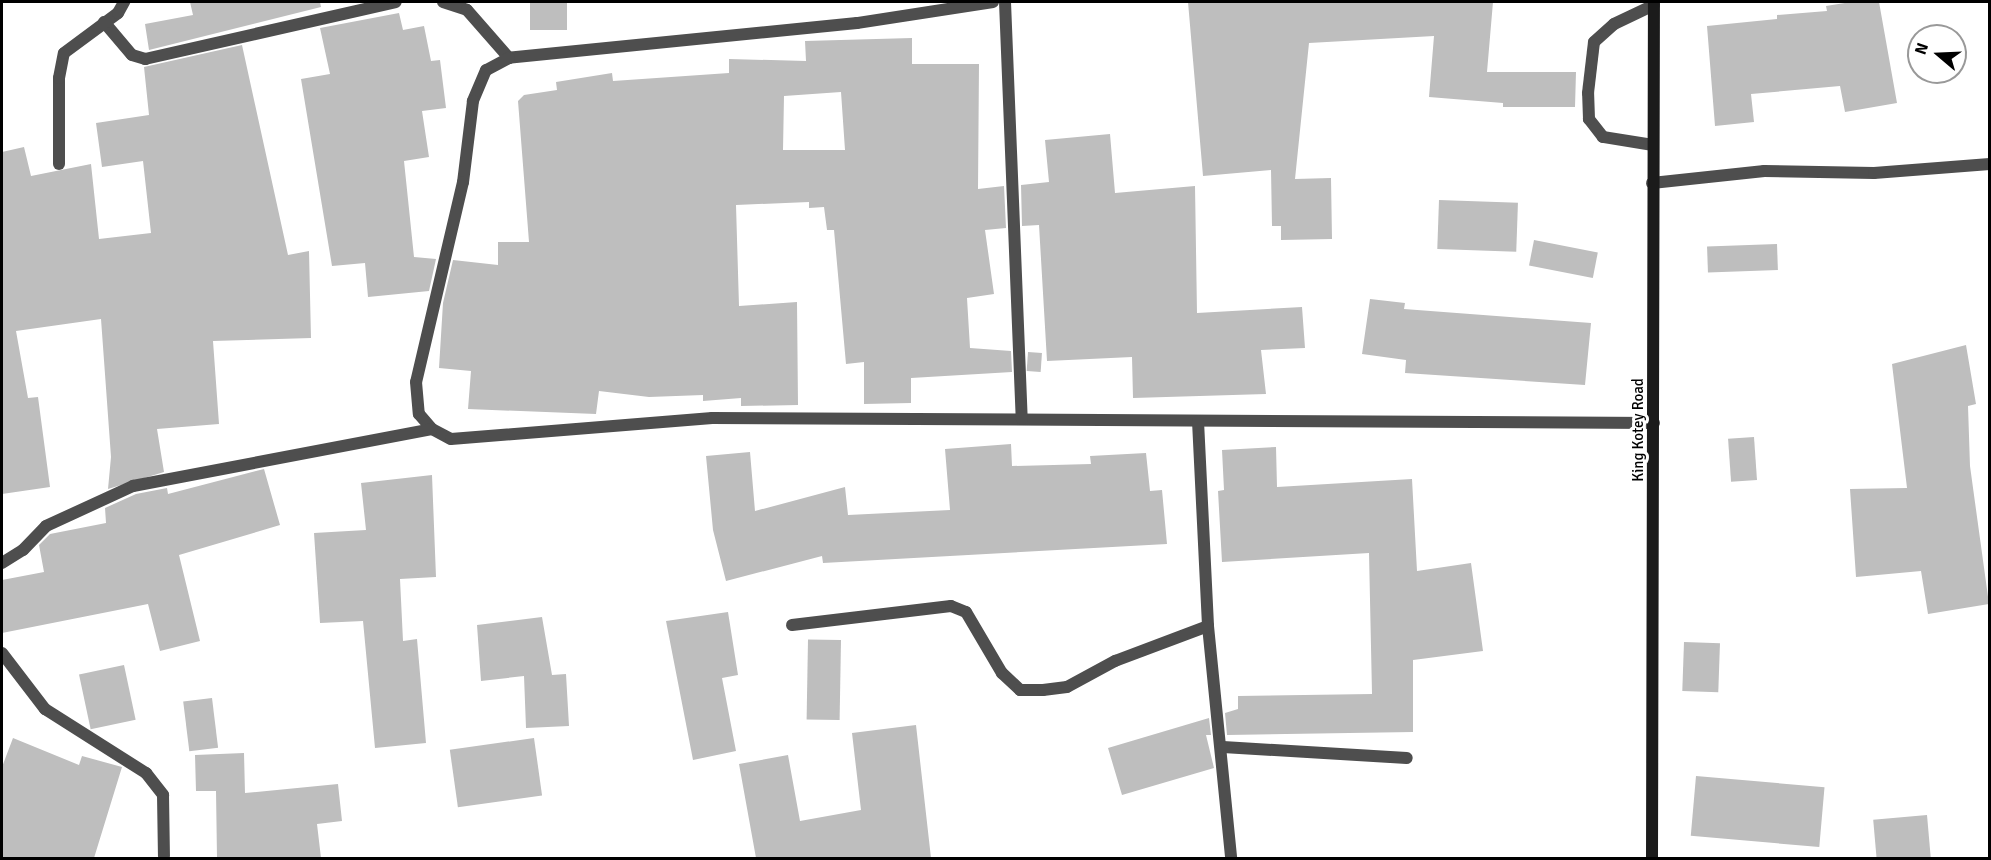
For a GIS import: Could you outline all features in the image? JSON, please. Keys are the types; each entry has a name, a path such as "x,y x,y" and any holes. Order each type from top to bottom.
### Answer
{"street":[{"path":"59,164 58,78 64,53 118,14 124,2"},
{"path":"104,22 132,55 145,59 396,2"},
{"path":"442,2 467,10 509,58"},
{"path":"993,2 857,23 509,58 486,70 473,101 463,182 416,382 419,414 432,429 451,439 712,418 1654,423"},
{"path":"1005,2 1022,419"},
{"path":"1653,145 1603,137 1589,119 1588,93 1594,42 1614,24 1654,3"},
{"name":"King Kotey Road","path":"1652,858 1654,3"},
{"path":"1652,183 1764,171 1874,173 1989,164"},
{"path":"1198,421 1208,626 1223,747 1231,858"},
{"path":"2,562 23,550 45,526 133,486 432,429"},
{"path":"792,625 951,606 966,612 1002,673 1020,690 1067,687 1115,661 1208,626"},
{"path":"2,652 45,709 146,773 163,795 164,856"},
{"path":"1223,747 1407,758"}],"building":[{"path":"190,2 320,2 321,7 149,50 145,24 193,15"},
{"path":"530,2 567,2 567,30 530,30"},
{"path":"1188,2 1493,2 1487,72 1576,72 1575,107 1503,107 1503,103 1429,97 1434,36 1309,43 1295,179 1331,178 1332,239 1281,240 1281,226 1272,226 1271,170 1203,176"},
{"path":"1851,2 1879,2 1897,103 1845,112 1840,86 1751,94 1754,122 1715,126 1707,26 1777,19 1777,15 1827,11 1826,6"},
{"path":"399,13 403,30 424,26 431,61 440,60 446,108 422,111 429,157 404,161 414,257 436,259 429,291 368,297 365,263 332,266 301,79 330,74 320,28"},
{"path":"912,38 912,64 979,64 978,189 1004,186 1006,228 985,230 994,294 967,298 970,348 1011,351 1012,372 911,378 911,403 864,404 864,362 846,364 834,230 827,230 824,207 809,208 809,202 736,205 739,306 797,302 798,405 741,406 741,398 703,401 703,395 649,397 599,391 596,414 468,409 471,371 439,368 443,303 453,260 498,265 498,242 529,242 518,101 524,95 557,90 556,82 612,73 613,81 729,73 729,59 806,61 805,41","holes":["841,92 845,150 783,150 784,96"]},
{"path":"242,45 288,255 309,251 311,338 213,341 219,424 157,429 164,472 108,489 111,457 101,319 16,331 28,398 38,397 50,487 2,494 2,152 24,147 31,176 91,164 99,239 151,233 143,161 102,167 96,123 149,115 144,67"},
{"path":"1110,134 1115,193 1195,186 1197,313 1302,307 1305,348 1261,350 1266,394 1133,398 1132,357 1047,361 1039,225 1022,226 1021,185 1049,182 1045,140"},
{"path":"1439,200 1518,203 1516,252 1437,249"},
{"path":"1534,240 1598,252 1593,278 1529,266"},
{"path":"1777,244 1778,270 1708,272 1707,246"},
{"path":"1370,299 1405,303 1404,309 1591,323 1585,385 1405,373 1406,360 1362,354"},
{"path":"1966,345 1976,404 1968,406 1970,466 1989,604 1928,614 1921,571 1856,577 1850,489 1907,488 1892,364"},
{"path":"1028,352 1042,353 1041,372 1027,371"},
{"path":"1754,437 1757,480 1731,482 1728,439"},
{"path":"1011,444 1012,466 1091,464 1090,456 1146,453 1150,491 1162,490 1167,544 823,563 822,556 726,581 713,530 706,456 750,452 755,511 845,487 848,515 950,510 945,449"},
{"path":"1276,447 1277,487 1412,479 1417,571 1471,563 1483,651 1413,660 1413,732 1227,735 1225,713 1238,709 1238,696 1372,694 1369,553 1222,562 1218,491 1224,490 1222,450"},
{"path":"264,469 280,525 179,555 200,641 160,651 148,604 2,633 2,580 44,572 39,545 50,534 106,523 105,508 136,494 167,488 168,494"},
{"path":"432,475 436,577 400,579 403,641 417,639 426,743 375,748 363,621 320,623 314,533 366,530 361,483"},
{"path":"728,612 738,675 722,678 736,751 693,760 666,621"},
{"path":"542,617 552,675 566,674 569,726 526,728 524,676 481,681 477,625"},
{"path":"808,639 841,640 840,720 807,719"},
{"path":"1684,642 1720,643 1718,692 1682,691"},
{"path":"124,665 136,720 91,729 79,675"},
{"path":"212,698 218,748 189,751 183,702"},
{"path":"1209,718 1211,735 1206,735 1214,768 1122,795 1108,748"},
{"path":"916,725 931,858 756,858 739,764 788,755 800,821 861,810 852,733"},
{"path":"13,738 79,765 82,756 122,767 94,858 2,858 2,767"},
{"path":"534,738 542,795 458,807 450,750"},
{"path":"244,753 245,793 338,784 342,821 317,824 321,858 217,858 216,791 196,791 195,755"},
{"path":"1696,776 1825,787 1819,847 1691,836"},
{"path":"1927,815 1931,858 1877,858 1873,820"}]}
